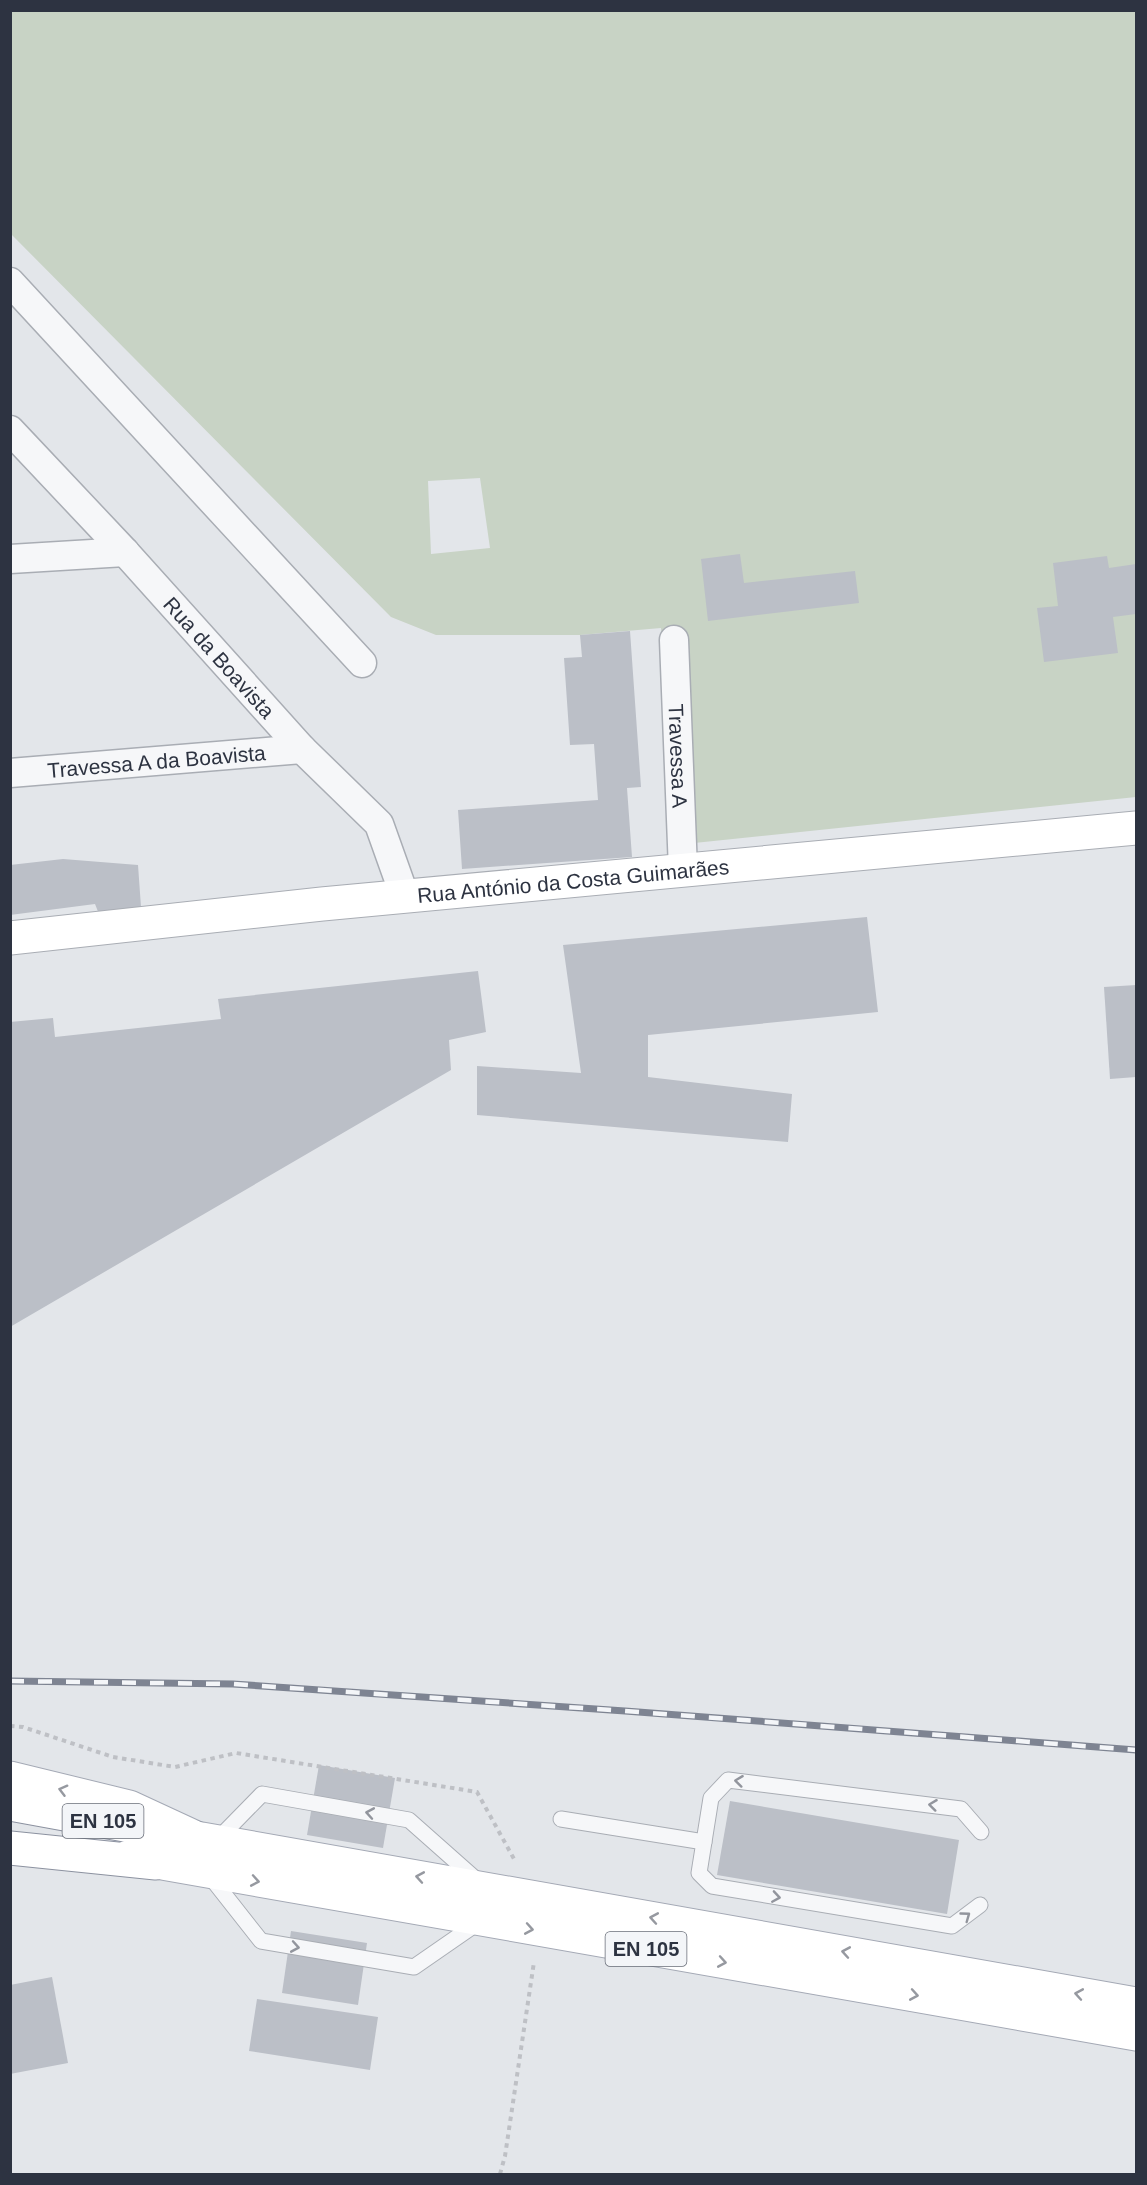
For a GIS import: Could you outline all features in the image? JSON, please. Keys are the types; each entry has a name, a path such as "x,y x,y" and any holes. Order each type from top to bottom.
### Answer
{"main road":[{"name":"Rua António da Costa Guimarães","path":"10,938 405,897 1137,828"},
{"path":"10,1778 129,1807 206,1839"},
{"name":"EN 105","path":"10,1804 1137,2004"},
{"path":"10,1832 156,1863"},
{"name":"EN 105","path":"10,1848 156,1863 1137,2034"}],"street":[{"path":"10,282 362,663"},
{"name":"Rua da Boavista","path":"10,430 302,749 379,824 405,897"},
{"path":"10,559 124,552"},
{"name":"Travessa A","path":"674,640 683,870"},
{"name":"Travessa A da Boavista","path":"10,773 302,749"}],"lane":[{"path":"980,1905 952,1926 712,1886 699,1874 711,1798 728,1780 961,1809 981,1832"},
{"path":"206,1839 262,1794 409,1820 486,1888"},
{"path":"561,1819 704,1842"},
{"path":"208,1872 261,1941 414,1967 482,1920"}],"path":[{"path":"10,1726 23,1727 113,1758 175,1767"},
{"path":"500,2175 505,2156 535,1956"}],"green space":[{"path":"10,11 1136,11 1136,797 675,845 661,628 580,635 436,635 391,617 11,234","holes":["480,478 490,548 431,554 428,481"]}],"building":[{"path":"740,554 744,583 855,571 859,603 708,621 701,559"},
{"path":"1107,556 1109,568 1136,564 1136,614 1113,617 1118,653 1044,662 1037,608 1058,606 1053,563"},
{"path":"630,631 641,787 627,788 632,857 462,869 458,810 598,800 594,744 570,745 564,658 582,657 580,635"},
{"path":"63,859 138,865 141,907 99,914 95,904 10,915 10,865"},
{"path":"867,917 878,1012 648,1035 648,1077 792,1094 788,1142 477,1115 477,1066 581,1073 563,945"},
{"path":"478,971 486,1032 449,1040 451,1070 10,1327 10,1022 53,1018 55,1037 221,1019 218,999"},
{"path":"1136,985 1136,1077 1110,1079 1104,987"},
{"path":"319,1765 395,1778 383,1848 307,1835"},
{"path":"730,1801 959,1840 947,1914 717,1875"},
{"path":"291,1931 367,1943 358,2005 282,1993"},
{"path":"52,1977 68,2063 10,2074 10,1985"},
{"path":"257,1999 378,2017 370,2070 249,2051"}],"railway":[{"path":"10,1681 233,1684 1136,1750"}]}
